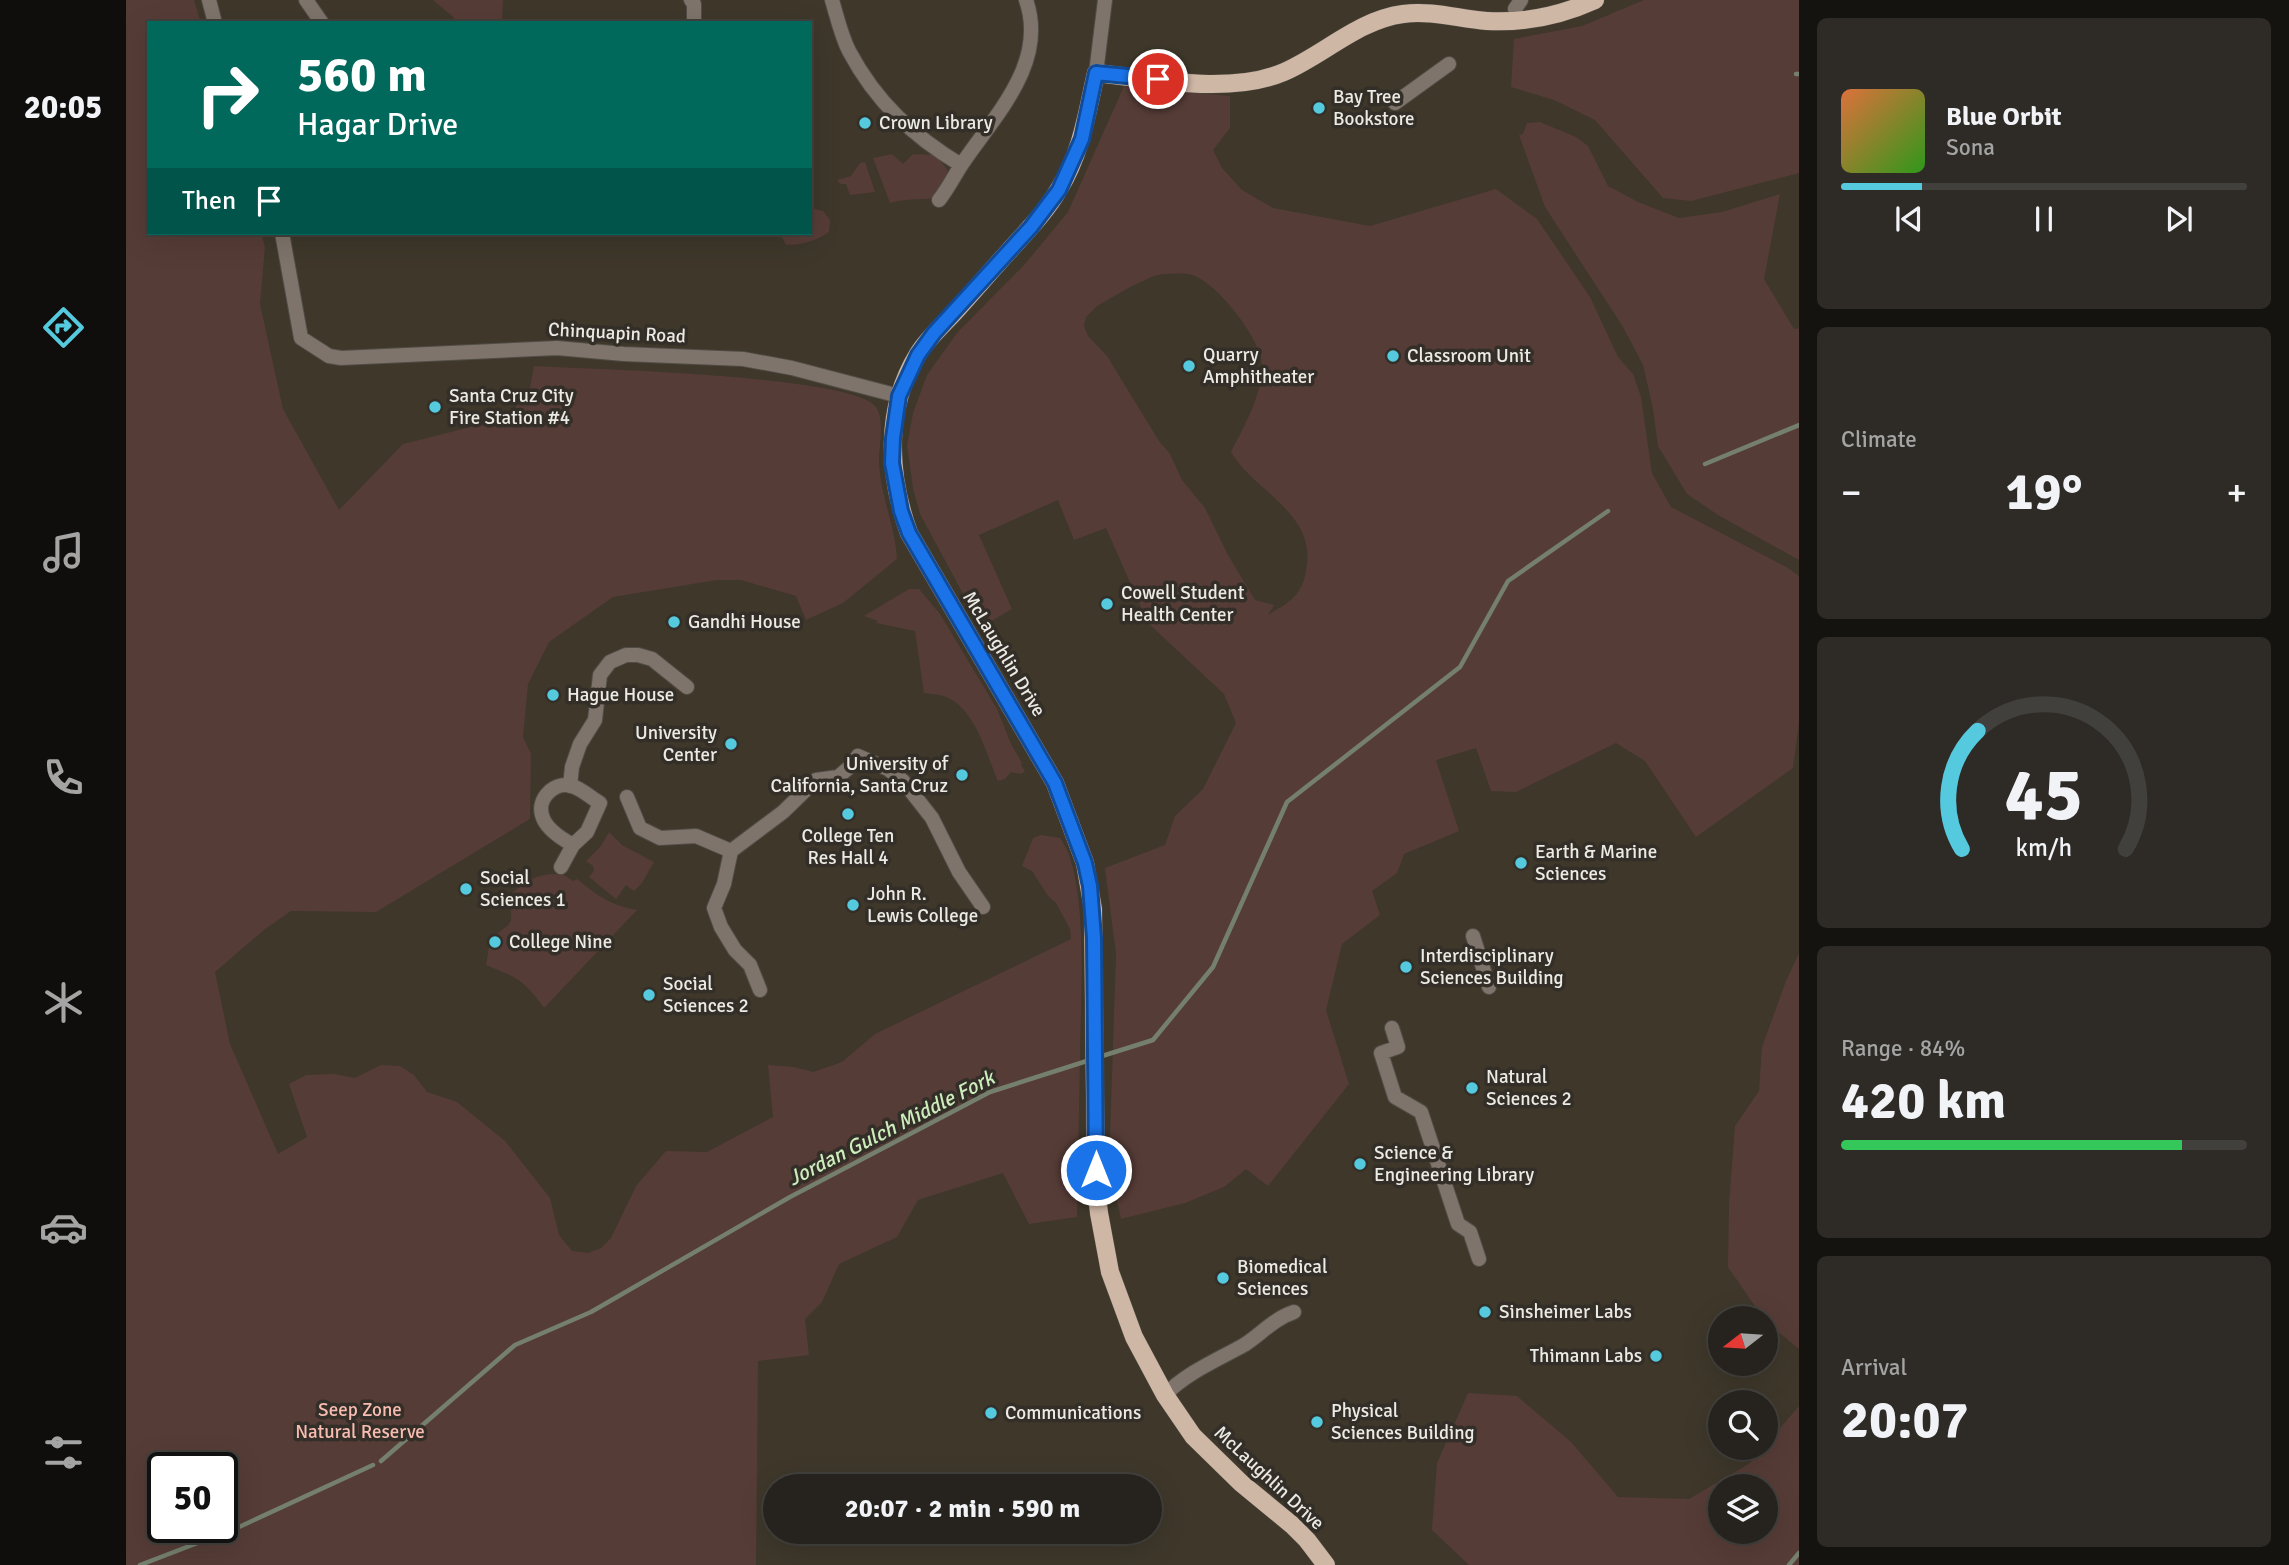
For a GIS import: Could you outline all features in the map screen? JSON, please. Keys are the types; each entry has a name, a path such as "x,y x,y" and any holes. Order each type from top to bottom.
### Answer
{"main road":[{"path":"1096,73 1210,84 1258,80 1286,71 1354,31 1392,16 1417,12 1485,21 1518,20 1568,11 1595,0"},
{"name":"McLaughlin Drive","path":"1096,73 1082,139 1059,190 1031,227 934,333 918,355 899,396 892,463 901,511 909,533 1024,727 1063,801 1077,837 1090,886 1095,982 1096,1187 1101,1231 1110,1272 1134,1337 1165,1395 1194,1436 1241,1483 1292,1525 1325,1565"}],"street":[{"path":"209,0 214,21"},
{"path":"306,0 321,21"},
{"path":"691,0 694,4 694,21"},
{"path":"831,0 849,51 871,85 904,124 961,165"},
{"path":"939,200 1016,87 1031,48 1031,15 1026,0"},
{"name":"McLaughlin Drive","path":"1096,73 1105,0"},
{"path":"1395,103 1449,64"},
{"name":"Chinquapin Road","path":"282,235 301,338 329,356 365,358 556,348 743,359 792,368 899,396"},
{"path":"570,786 572,767 580,744 595,720 600,675 610,662 626,655 652,659 687,687"},
{"path":"760,990 750,965 735,950 721,927 714,908 726,877 731,851 783,812 816,780 838,777 858,756 888,769 903,780 932,818 959,872 983,906"},
{"path":"561,867 573,845 587,832 600,803 570,786 554,788 541,807 545,822 573,845"},
{"path":"627,797 640,828 660,838 696,836 731,851"},
{"path":"1473,936 1489,987"},
{"path":"1392,1028 1398,1048 1381,1053 1395,1097 1421,1112 1458,1224 1470,1232 1479,1259"},
{"path":"1165,1395 1202,1368 1294,1312"}],"shaded area":[{"name":"University of California, Santa Cruz","path":"126,0 1799,0 1799,1565 126,1565"}],"green space":[{"name":"Seep Zone Natural Reserve","path":"126,0 194,0 200,21 147,21 147,235 262,235 265,247 260,304 283,409 339,510 403,444 506,418 529,393 534,366 771,381 857,396 876,407 879,412 880,473 897,559 843,603 806,620 796,596 741,580 717,580 613,597 549,642 528,684 523,737 531,754 530,819 376,912 291,911 265,929 215,972 230,1044 278,1154 307,1137 289,1084 306,1075 334,1074 355,1078 381,1065 400,1066 414,1075 427,1092 457,1102 505,1141 550,1198 559,1235 572,1251 588,1253 601,1248 611,1238 636,1186 666,1151 707,1152 773,1117 768,1065 813,1072 842,1062 875,1034 1071,939 1070,929 1056,903 1048,896 1032,871 1022,866 1033,838 1041,835 1060,838 1069,856 1076,881 1080,910 1082,974 1077,1217 1029,1224 1003,1173 918,1200 897,1237 839,1264 822,1302 805,1319 809,1355 758,1361 756,1565 126,1565"},
{"path":"433,0 503,0 502,21 456,21"},
{"path":"1644,0 1799,0 1799,173 1691,201 1663,198 1595,120 1554,100 1511,87 1514,39 1582,26"},
{"path":"1124,86 1230,96 1230,128 1213,150 1222,168 1242,190 1273,208 1370,226 1496,189 1537,219 1590,297 1618,357 1633,374 1641,397 1652,473 1671,507 1799,576 1799,722 1793,768 1696,837 1645,761 1616,743 1516,792 1491,791 1476,748 1436,760 1459,831 1404,854 1397,873 1372,891 1380,915 1342,944 1326,1010 1349,1084 1268,1186 1246,1169 1224,1187 1185,1203 1121,1219 1114,1188 1110,1136 1116,954 1105,868 1165,845 1175,816 1203,789 1236,723 1224,694 1148,623 1106,528 1074,540 1058,500 979,535 1012,609 981,627 920,514 907,445 913,413 927,375 957,333 1025,264 1068,212","holes":["1163,274 1195,276 1215,290 1247,328 1260,354 1262,365 1259,388 1231,452 1301,529 1306,545 1307,563 1303,582 1296,595 1268,615 1274,605 1255,600 1228,555 1205,508 1182,480 1170,454 1159,441 1107,356 1088,336 1084,326 1086,317 1097,306 1132,286"]},
{"path":"1540,122 1576,137 1588,146 1608,186 1638,202 1679,218 1722,212 1780,194 1764,279 1794,329 1799,328 1799,560 1718,515 1687,494 1658,446 1643,365 1623,327 1545,207 1519,135 1523,134 1527,123"},
{"path":"892,154 903,164 913,154 935,155 947,169 949,178 936,198 890,203 873,158"},
{"path":"865,162 875,192 850,195 846,184 837,180 851,176 860,163"},
{"path":"812,208 823,211 830,220 829,232 819,238 786,245 781,235 812,235"},
{"path":"909,589 919,589 940,614 997,709 1025,771 1021,774 1011,772 1005,779 998,781 979,733 965,711 946,697 924,693 915,631 876,623 878,621 864,616"},
{"path":"609,832 622,845 654,862 634,891 626,885 616,899 589,877 594,871 593,866 586,861 601,846"},
{"path":"551,874 564,875 573,881 577,879 605,899 637,910 544,1008 520,981 486,965 490,940 511,920 508,897 528,881"},
{"path":"1799,953 1799,1349 1778,1332 1778,1306 1755,1306 1728,1267 1729,1204 1735,1126 1759,1091 1762,1047"},
{"path":"1468,1393 1517,1396 1571,1442 1618,1497 1689,1499 1708,1488 1708,1544 1778,1544 1778,1474 1731,1474 1753,1460 1778,1460 1778,1430 1799,1406 1799,1565 1469,1565 1432,1530 1437,1463"}],"waterway":[{"name":"Jordan Gulch Middle Fork","path":"1705,464 1799,425"},
{"name":"Jordan Gulch Middle Fork","path":"1099,1057 1153,1040 1213,967 1287,802 1460,667 1508,581 1608,511"},
{"name":"Jordan Gulch Middle Fork","path":"381,1461 515,1345 591,1312 790,1197 990,1092 1090,1060"},
{"name":"Jordan Gulch Middle Fork","path":"140,1565 239,1527 373,1465"},
{"path":"1789,1565 1799,1553"}],"place":[{"name":"Bay Tree Bookstore","path":"1319,108"},
{"name":"Crown Library","path":"865,123"},
{"name":"Classroom Unit","path":"1393,356"},
{"name":"Quarry Amphitheater","path":"1189,366"},
{"name":"Santa Cruz City Fire Station #4","path":"435,407"},
{"name":"Cowell Student Health Center","path":"1107,604"},
{"name":"Gandhi House","path":"674,622"},
{"name":"Hague House","path":"553,695"},
{"name":"University Center","path":"731,744"},
{"name":"University of California, Santa Cruz","path":"962,775"},
{"name":"College Ten Res Hall 4","path":"848,814"},
{"name":"Earth & Marine Sciences","path":"1521,863"},
{"name":"Social Sciences 1","path":"466,889"},
{"name":"John R. Lewis College","path":"853,905"},
{"name":"College Nine","path":"495,942"},
{"name":"Interdisciplinary Sciences Building","path":"1406,967"},
{"name":"Social Sciences 2","path":"649,995"},
{"name":"Natural Sciences 2","path":"1472,1088"},
{"name":"Science & Engineering Library","path":"1360,1164"},
{"name":"Biomedical Sciences","path":"1223,1278"},
{"name":"Sinsheimer Labs","path":"1485,1312"},
{"name":"Thimann Labs","path":"1656,1356"},
{"name":"Communications","path":"991,1413"},
{"name":"Physical Sciences Building","path":"1317,1422"}],"route":[{"path":"1096,1170 1093,909 1085,863 1055,783 909,533 895,485 893,438 899,396 918,355 934,333 1031,227 1059,190 1082,139 1096,73 1158,79"}]}
